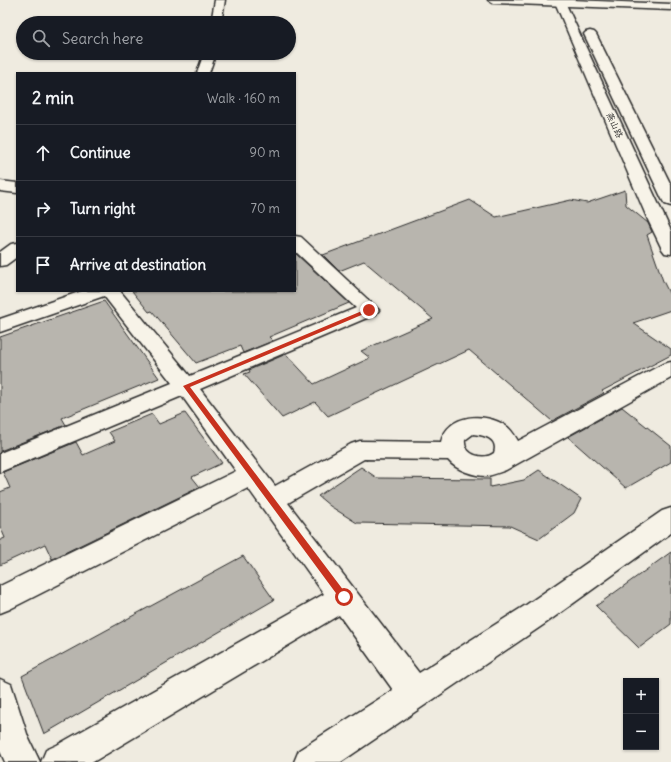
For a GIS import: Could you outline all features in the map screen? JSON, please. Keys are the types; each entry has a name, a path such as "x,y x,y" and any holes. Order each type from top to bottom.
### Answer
{"street":[{"path":"217,16 220,0"},
{"path":"493,0 567,1 671,7"},
{"path":"615,0 671,2"},
{"name":"燕山路","path":"567,1 583,19 671,201"},
{"name":"燕山路","path":"567,1 587,61 664,221 671,249"},
{"path":"203,72 208,60"},
{"path":"0,186 16,188"},
{"path":"0,463 369,310 296,243"},
{"path":"0,261 16,249"},
{"path":"0,326 97,292"},
{"path":"111,292 186,386 415,693"},
{"path":"501,461 506,456 508,450 507,443 504,437 489,427 480,425 463,427 453,438 452,444 455,451 467,462 485,466 501,461 671,369"},
{"path":"272,500 360,450 455,451"},
{"path":"0,600 252,474"},
{"path":"311,762 536,614 671,519"},
{"path":"58,762 61,762 344,597"},
{"path":"0,695 13,742 24,762"}],"building":[{"path":"625,190 626,205 648,223 652,232 647,235 663,281 671,297 671,310 633,323 671,349 671,355 602,391 604,393 552,421 469,350 328,416 315,402 282,418 244,374 250,372 249,370 286,354 314,384 370,358 361,351 433,319 364,261 339,271 323,255 470,200 496,217 571,200 587,203"},
{"path":"296,254 349,303 269,337 273,341 243,353 240,346 196,363 152,311 149,312 133,292 296,292"},
{"path":"104,301 159,378 62,418 66,425 0,451 0,337"},
{"path":"622,407 671,446 671,462 626,488 568,437"},
{"path":"185,413 222,463 192,477 200,487 52,559 45,544 0,565 0,540 5,538 0,526 0,492 10,488 3,472 76,442 83,455 115,441 109,432 152,414 159,424"},
{"path":"361,467 377,478 490,479 490,487 524,480 539,470 581,499 574,513 539,539 510,526 357,523 330,506 318,496"},
{"path":"671,552 671,624 639,648 596,606"},
{"path":"243,556 274,600 44,734 22,676"}],"route":[{"path":"344,597 186,386 369,310"}]}
